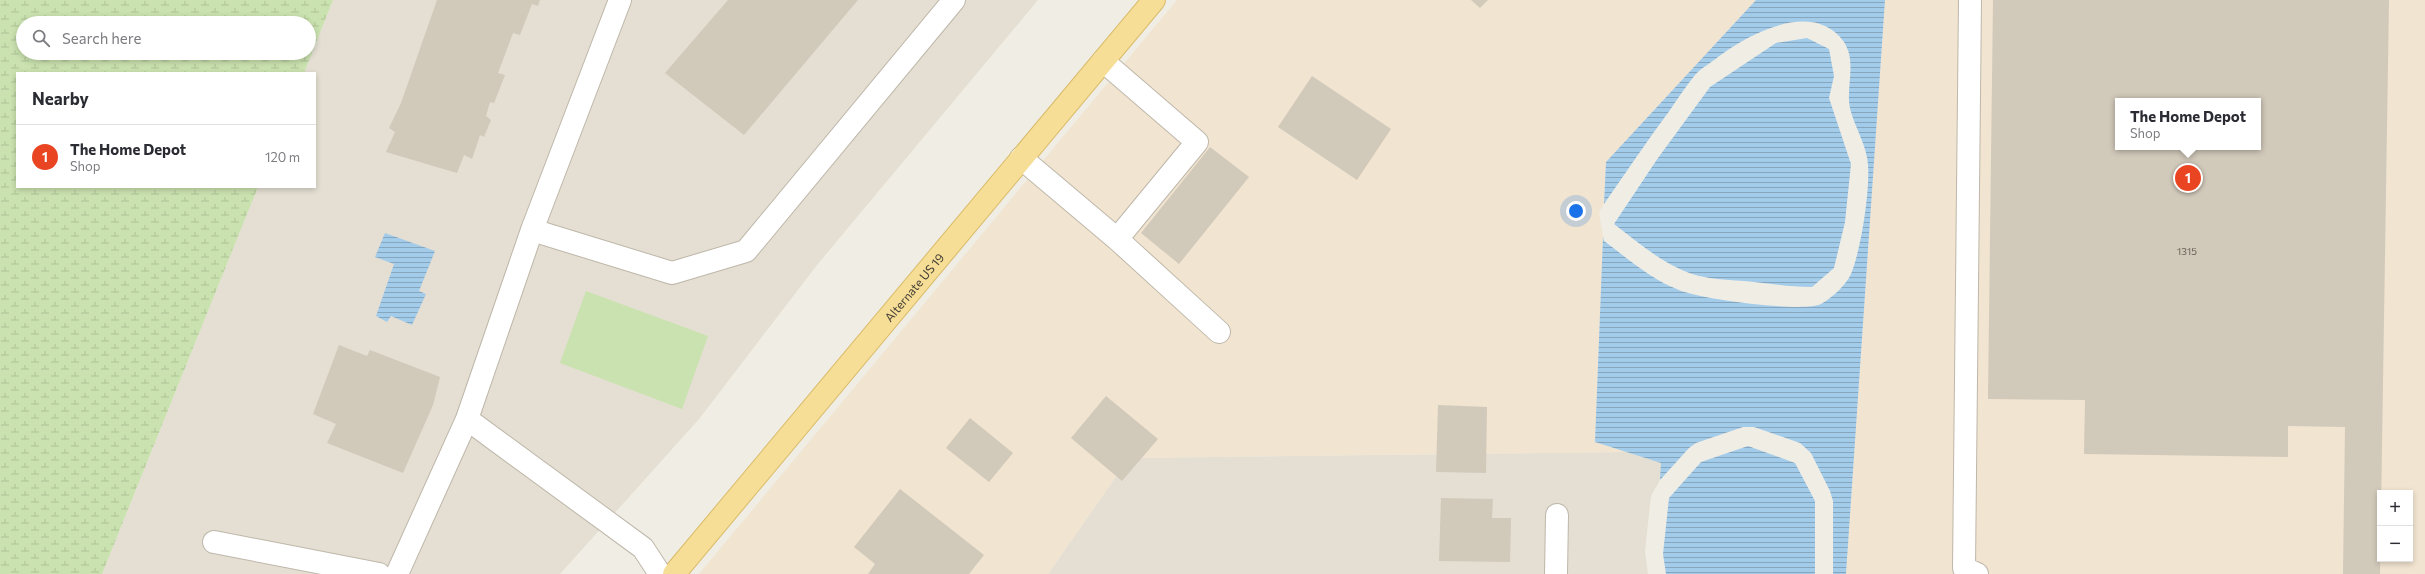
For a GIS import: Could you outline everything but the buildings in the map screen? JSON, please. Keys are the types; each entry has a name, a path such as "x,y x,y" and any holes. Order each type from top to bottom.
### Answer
{"main road":[{"name":"Alternate US 19","path":"674,574 1154,0"}],"street":[{"path":"397,574 467,419 532,230 620,0"},
{"path":"532,230 672,274 746,251 954,0"},
{"path":"1970,0 1964,568 1977,574"},
{"path":"1103,61 1197,142 1117,239"},
{"path":"1021,158 1117,239 1219,332"},
{"path":"467,419 643,548 660,574"},
{"path":"1556,574 1557,515"},
{"path":"214,542 379,574"}],"shaded area":[{"path":"333,0 1038,0 817,265 699,419 560,574 102,574 258,188 316,188 316,72 304,72 309,60 316,60 316,43"},
{"path":"1177,0 1756,0 1606,162 1604,204 1599,212 1603,237 1595,442 1626,452 1129,458 1048,574 699,574"},
{"path":"1885,0 2425,0 2425,574 1846,574"},
{"path":"1626,452 1662,463 1660,480 1651,496 1645,551 1648,574 1048,574 1129,458"}],"green space":[{"path":"0,0 333,0 316,43 316,16 16,16 16,60 309,60 304,72 16,72 16,188 258,188 102,574 0,574"},
{"path":"586,291 708,336 682,409 560,363"}],"water":[{"path":"1756,0 1885,0 1846,574 1833,574 1833,501 1830,491 1811,453 1800,443 1754,427 1743,427 1696,443 1689,448 1660,480 1661,463 1595,442 1603,237 1604,241 1659,281 1690,294 1728,301 1794,307 1821,304 1842,287 1851,274 1855,263 1864,220 1868,190 1868,165 1864,145 1849,104 1851,68 1848,50 1844,42 1831,30 1816,23 1800,22 1782,24 1764,30 1732,47 1700,70 1685,88 1604,204 1606,162"},
{"path":"1807,38 1829,49 1834,76 1829,98 1851,164 1845,222 1834,268 1812,287 1717,279 1699,276 1673,266 1646,249 1614,224 1658,158 1710,87 1776,43"},
{"path":"385,233 435,251 419,291 426,294 412,325 391,316 387,322 376,316 394,264 375,257"},
{"path":"1748,446 1795,463 1815,501 1815,574 1666,574 1663,554 1669,498 1701,462"}],"place":[{"name":"The Home Depot","path":"2188,178"}]}
